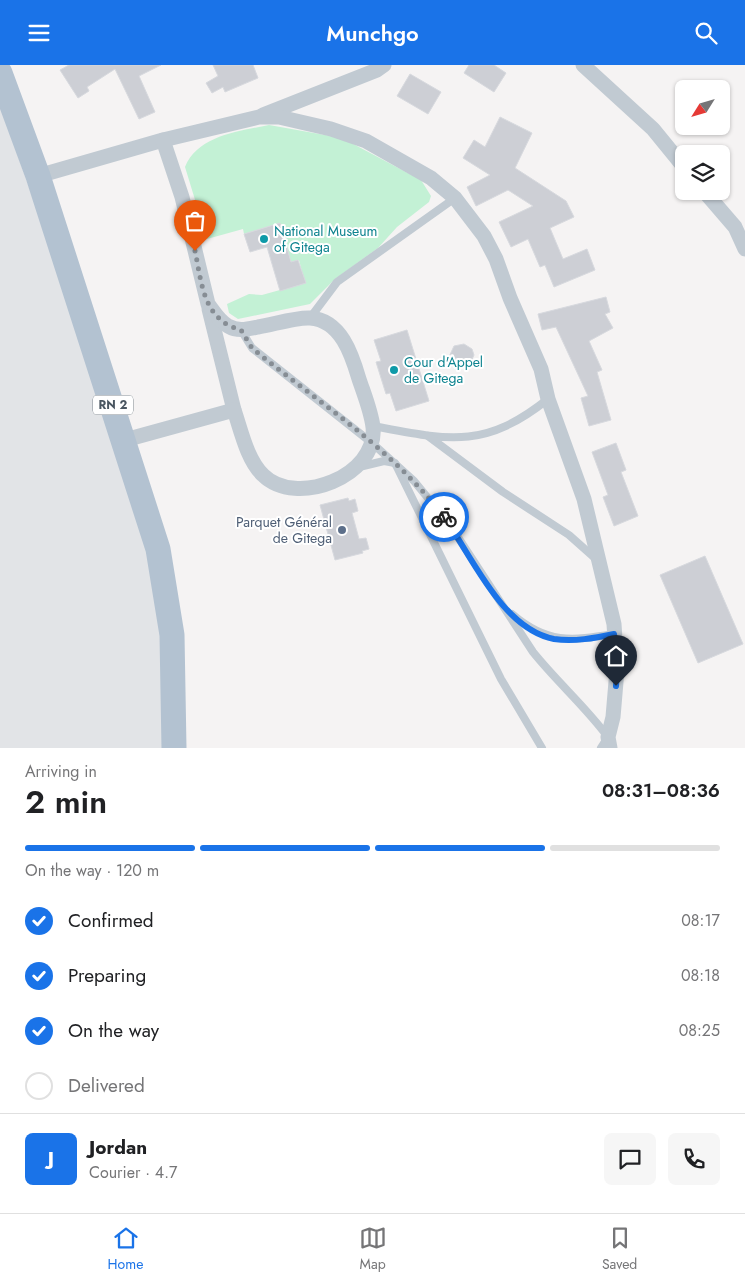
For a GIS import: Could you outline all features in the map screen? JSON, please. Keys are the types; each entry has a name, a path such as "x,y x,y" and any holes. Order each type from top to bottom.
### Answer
{"main road":[{"name":"RN 2","path":"0,73 38,176 158,549 171,626 174,748"}],"street":[{"path":"38,176 163,140 259,117 285,104 377,70 384,65"},
{"path":"583,65 653,129 675,156"},
{"path":"259,117 295,119 366,141 431,178 454,198 484,236 496,259 510,298 541,369 548,399 584,499 600,562 614,634 617,670 613,717 606,744"},
{"path":"163,140 182,197 208,305 234,410 253,463 263,475 275,484 291,489 305,489 337,479 355,469 366,458 372,443 373,426 352,354 345,341 335,330 310,318 241,330 224,323 208,305"},
{"path":"712,200 735,227 745,249"},
{"path":"124,440 234,410"}],"lane":[{"path":"310,318 324,296 342,278 454,198"},
{"path":"241,330 252,348 372,443 429,497 539,660 587,709 606,744"},
{"path":"373,426 428,436 466,437 487,434 525,417 548,399"},
{"path":"428,436 503,492 569,535 600,562"},
{"path":"355,469 372,463 395,463"},
{"path":"395,463 501,679 542,748"},
{"path":"504,607 534,631 553,639 587,639 614,634"}],"shaded area":[{"path":"0,106 144,511 159,573 171,748 0,748"}],"green space":[{"path":"269,125 342,138 421,180 431,196 429,202 397,227 378,248 335,279 310,304 238,319 229,313 227,304 249,294 262,295 305,283 299,260 291,262 280,223 244,234 243,229 207,239 185,167 191,156 210,141 233,132"}],"building":[{"path":"69,65 161,65 139,76 155,112 139,119 115,69 87,87 89,91 78,98 60,70"},
{"path":"213,65 253,65 258,78 225,92 223,87 212,93 206,83 218,76"},
{"path":"469,65 494,65 506,73 494,92 464,73"},
{"path":"410,74 441,92 428,114 397,96"},
{"path":"500,117 532,133 515,168 566,201 574,217 550,228 563,259 587,249 595,270 554,287 545,265 540,267 528,239 511,247 499,222 533,206 508,190 476,206 467,187 490,175 463,158 474,140 485,147"},
{"path":"280,223 291,262 298,260 306,283 280,291 267,247 250,252 244,234"},
{"path":"606,297 610,312 605,314 613,328 589,341 602,370 597,372 611,420 589,426 581,398 588,396 556,327 542,330 538,314"},
{"path":"407,330 429,401 396,411 390,393 386,394 376,362 381,361 374,340"},
{"path":"464,344 472,349 474,355 470,364 460,366 448,359 454,346"},
{"path":"616,443 626,470 621,472 638,516 614,526 603,497 608,495 592,452"},
{"path":"348,498 349,501 355,499 358,511 352,513 359,539 366,538 369,549 362,551 363,553 335,560 320,505"},
{"path":"705,556 743,644 698,663 660,575"}],"way so far":[{"path":"195,251 208,305 218,319 229,327 241,330 252,348 395,463 429,497 444,517"}],"place":[{"name":"National Museum of Gitega","path":"264,239"},
{"name":"Cour d'Appel de Gitega","path":"394,370"},
{"name":"Parquet Général de Gitega","path":"342,530"}],"route":[{"path":"444,517 504,607 534,631 553,639 569,640 614,634 617,670 616,686"}]}
